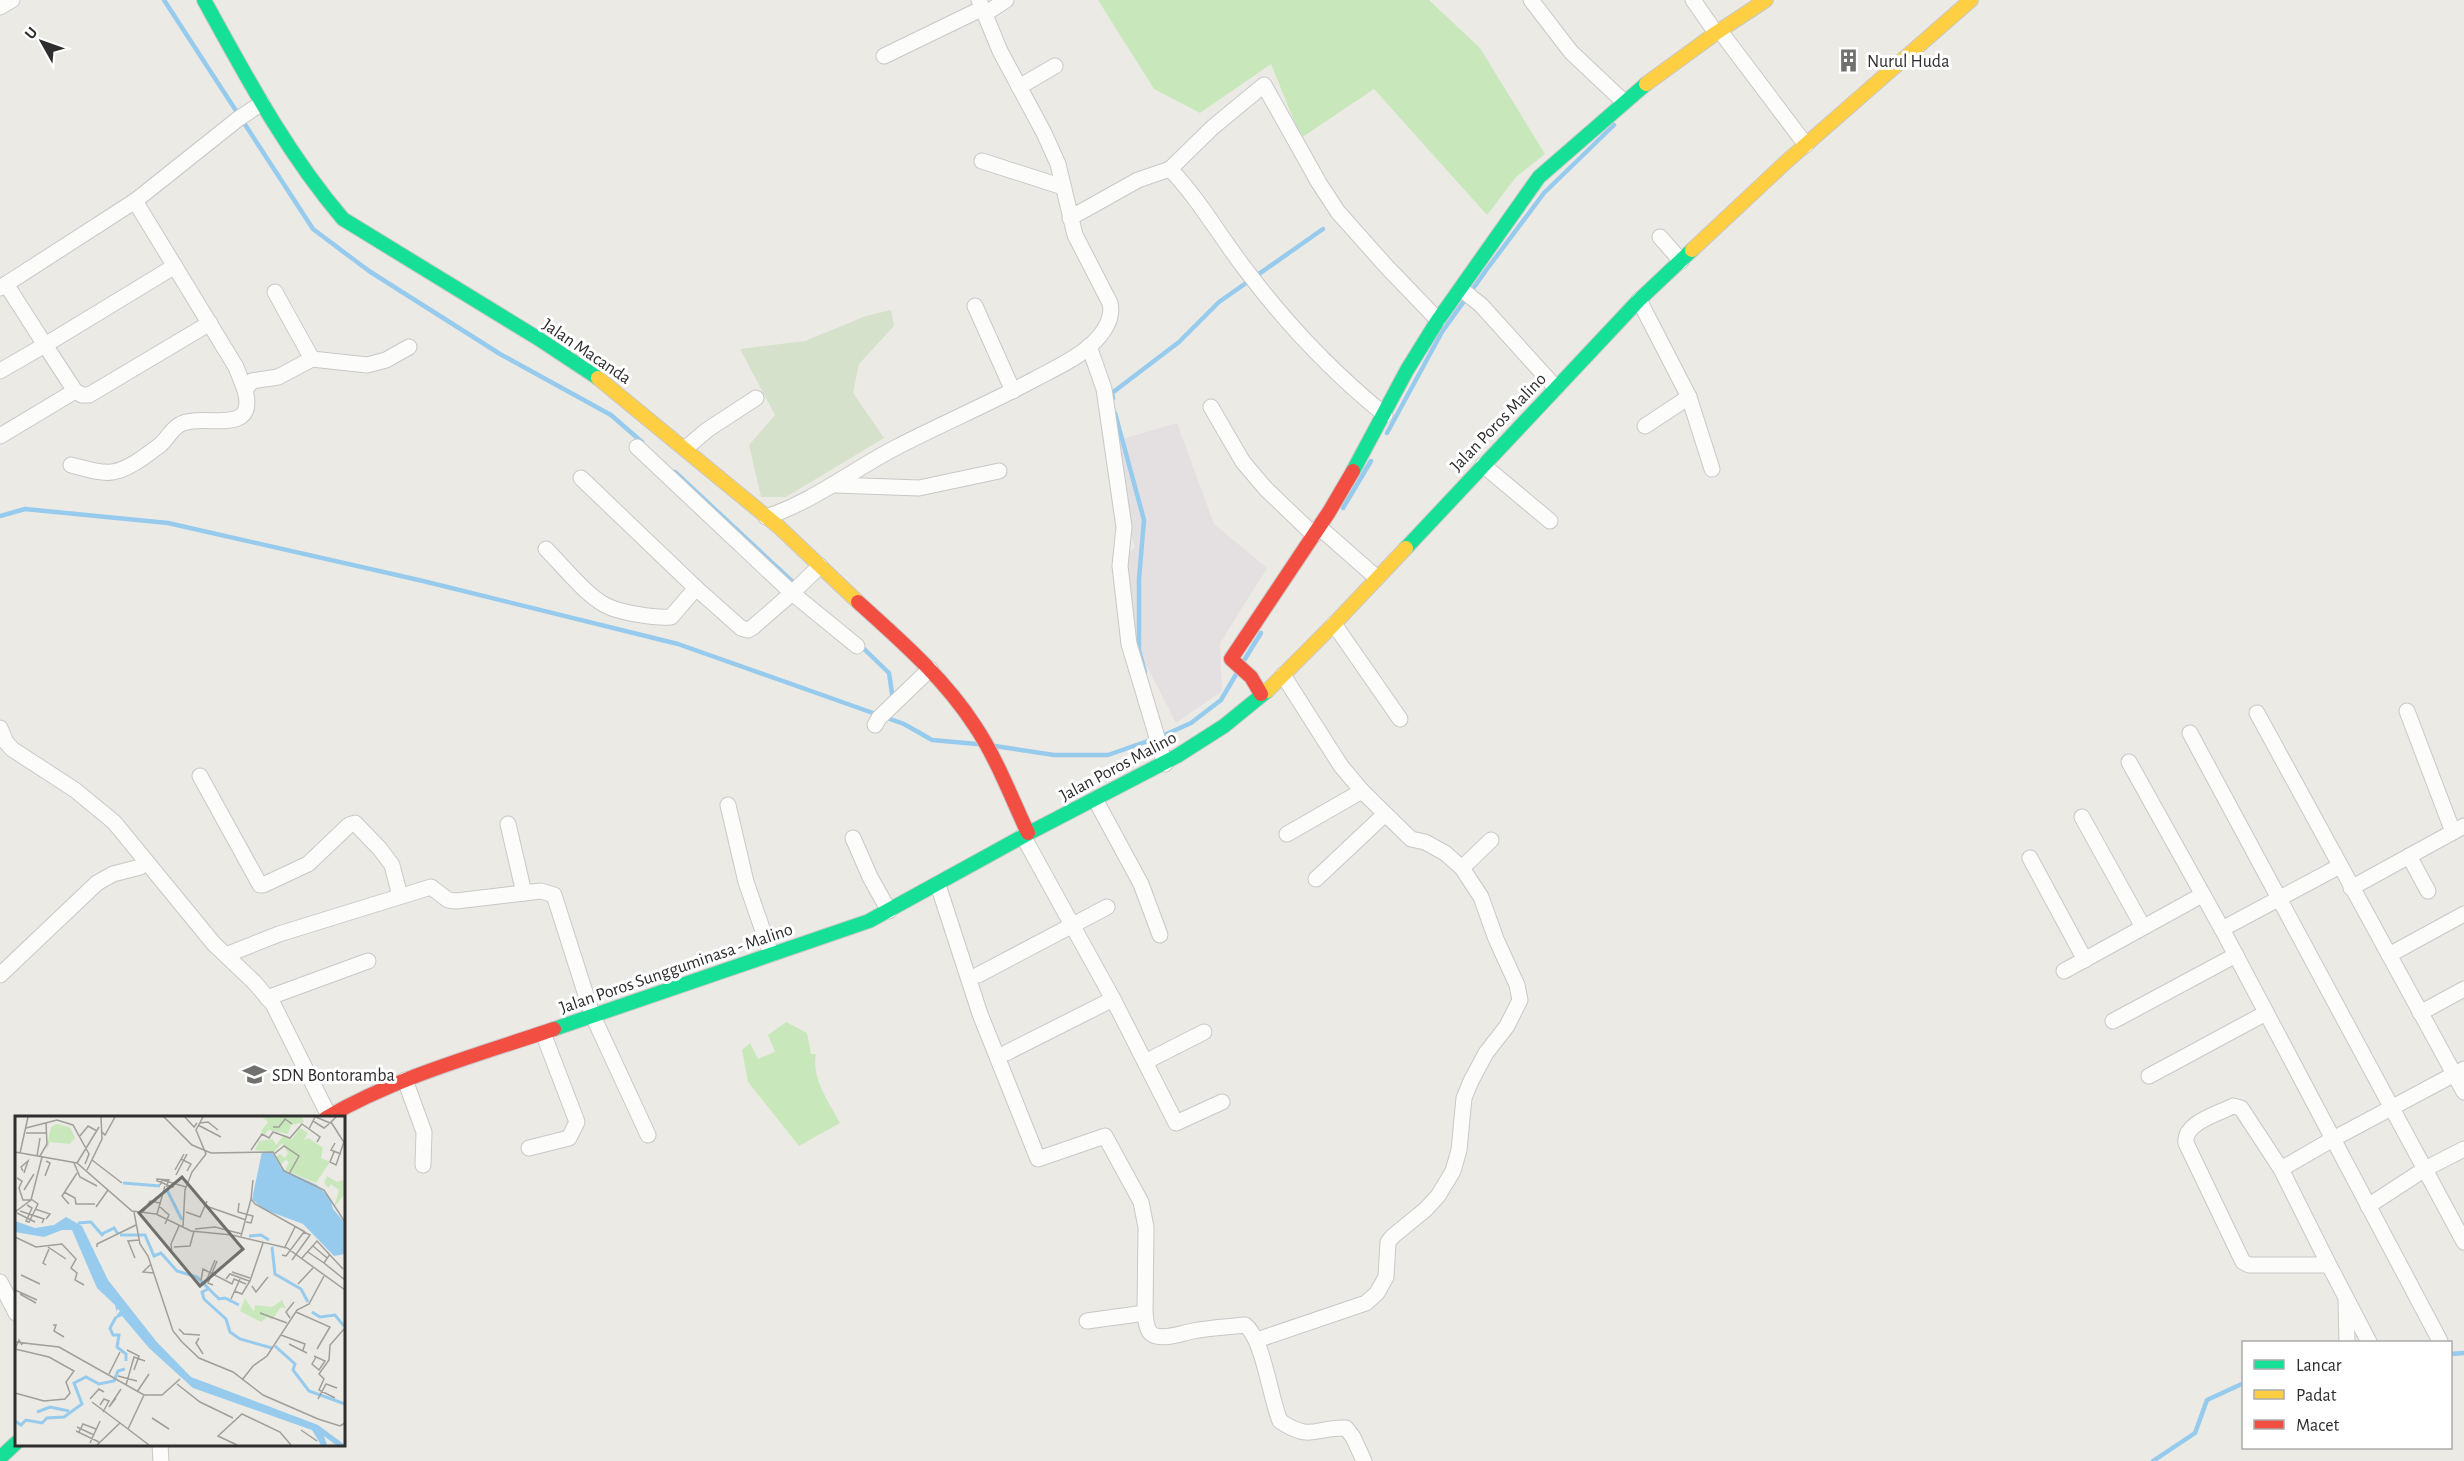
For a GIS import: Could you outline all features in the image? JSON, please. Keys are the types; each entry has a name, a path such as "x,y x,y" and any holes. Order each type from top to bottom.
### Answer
{"street":[{"path":"0,6 12,0"},
{"name":"Jalan Macanda","path":"204,0 257,106 324,199 343,219 540,339 601,380 686,448 766,517 930,669 974,724 989,749 1026,835"},
{"path":"884,56 982,7 1006,0"},
{"path":"1531,0 1571,52 1624,102"},
{"path":"1693,0 1806,145"},
{"path":"1261,694 1251,677 1231,659 1316,531 1385,415 1407,370 1438,320 1464,291 1539,177 1624,102 1718,32 1766,0"},
{"name":"Jalan Poros Malino","path":"1026,835 1165,764 1225,725 1283,675 1334,624 1639,300 1806,145 1971,0"},
{"path":"766,517 785,511 835,485 896,448 1068,362 1089,346 1108,323 1112,312 1110,303 1075,235 1058,164 1000,51 982,7"},
{"path":"1019,87 1056,66"},
{"path":"1070,218 1138,180 1170,169 1227,114 1264,85 1319,183 1338,212 1438,320"},
{"path":"210,323 99,391 82,395 75,391 3,286 135,201 257,106"},
{"path":"982,161 1063,187"},
{"path":"1170,169 1293,330 1325,364 1385,415"},
{"path":"72,465 110,473 124,469 160,445 179,425 196,420 236,420 247,406 245,390 236,367 135,201"},
{"path":"1660,237 1681,261"},
{"path":"0,371 175,266"},
{"path":"1464,291 1481,305 1556,388"},
{"path":"275,292 312,359"},
{"path":"1639,300 1689,397 1712,469"},
{"path":"975,306 1013,391"},
{"path":"1089,346 1104,389 1124,527 1120,566 1130,644 1165,764"},
{"path":"245,390 252,381 273,379 312,359 367,365 386,360 409,347"},
{"path":"0,436 75,391"},
{"path":"1645,426 1689,397"},
{"path":"686,448 707,430 756,398"},
{"path":"1211,406 1243,462 1266,489 1377,578"},
{"path":"637,447 792,593 857,646"},
{"path":"1483,465 1550,521"},
{"path":"835,485 919,488 999,471"},
{"path":"581,478 696,588 736,624 748,630 820,566"},
{"path":"546,549 597,598 615,609 661,618 671,617 696,588"},
{"path":"1334,624 1400,719"},
{"path":"877,722 930,669"},
{"path":"1257,1340 1366,1303 1377,1293 1386,1277 1389,1242 1431,1203 1453,1171 1459,1150 1464,1098 1486,1053 1507,1026 1520,1000 1517,985 1496,939 1481,897 1461,868 1445,853 1411,839 1362,791 1341,766 1283,675"},
{"path":"2351,888 2459,829 2408,711"},
{"path":"2257,713 2420,1013 2459,1071 2464,1092"},
{"path":"0,728 12,749 75,790 114,822 226,955 273,1004 327,1116"},
{"path":"2190,734 2280,897 2464,1242"},
{"path":"2129,762 2236,955 2440,1341"},
{"path":"200,776 260,885 308,864 349,825 355,823 392,865 400,896"},
{"path":"1287,834 1362,791"},
{"path":"1095,799 1141,884 1160,935"},
{"path":"728,805 746,882 771,954"},
{"path":"1316,879 1385,814"},
{"path":"2082,817 2144,927"},
{"path":"508,824 524,893"},
{"path":"1026,835 1176,1123 1222,1102"},
{"name":"Jalan Poros Sungguminasa - Malino","path":"329,1116 405,1080 592,1014 869,921 1026,835"},
{"path":"853,838 870,877 889,911"},
{"path":"1461,868 1491,840"},
{"path":"2409,856 2428,891"},
{"path":"2030,858 2085,960"},
{"path":"2222,929 2340,866"},
{"path":"0,975 97,883 113,874 140,867"},
{"path":"938,885 976,1004 1038,1159 1105,1136 1141,1202 1146,1227 1145,1313 1146,1325 1150,1333 1156,1336 1245,1325 1250,1328 1257,1340 1269,1389 1280,1420 1304,1434 1346,1428 1353,1437 1364,1461"},
{"path":"226,955 279,934 364,910 431,887 447,900 456,901 541,891 554,895 592,1014 648,1135"},
{"path":"2064,971 2202,895"},
{"path":"978,975 1107,907"},
{"path":"2389,955 2464,914"},
{"path":"2113,1021 2236,955"},
{"path":"267,998 368,961"},
{"path":"2420,1013 2464,989"},
{"path":"1006,1053 1113,999"},
{"path":"2149,1076 2266,1013"},
{"path":"1145,1062 1204,1032"},
{"path":"529,1148 569,1138 577,1122 543,1033"},
{"path":"2281,1169 2459,1071"},
{"path":"405,1080 424,1132 423,1165"},
{"path":"2329,1265 2249,1265 2243,1262 2186,1143 2186,1133 2195,1125 2237,1106 2244,1112 2281,1169 2369,1341"},
{"path":"2368,1206 2425,1169 2464,1149"},
{"path":"0,1282 15,1311"},
{"path":"2346,1295 2347,1341"},
{"path":"1087,1321 1145,1313"},
{"path":"0,1458 15,1444"},
{"path":"160,1446 161,1461"}],"shaded area":[{"path":"1177,423 1214,524 1267,568 1220,643 1222,691 1176,723 1131,635 1123,559 1135,547 1105,444"}],"green space":[{"path":"1098,0 1429,0 1480,48 1545,154 1516,177 1487,215 1374,89 1301,138 1271,64 1200,113 1154,89"},
{"path":"891,310 894,326 859,364 853,393 884,438 786,497 761,497 749,445 775,415 740,349 805,341 866,316"},
{"path":"786,1022 807,1033 811,1054 816,1054 818,1081 840,1123 799,1146 748,1082 742,1050 750,1043 758,1059 775,1052 768,1035"}],"waterway":[{"path":"164,0 313,229 369,271 500,354 611,415 642,442"},
{"path":"1387,433 1442,332 1487,269 1544,193 1614,125"},
{"path":"1113,398 1112,393 1179,342 1219,302 1323,229"},
{"path":"1115,413 1144,520 1139,579 1139,650 1145,672"},
{"path":"1343,508 1371,461"},
{"path":"675,472 796,585"},
{"path":"0,516 25,509 168,523 423,581 678,644 904,724 932,740 977,744"},
{"path":"1243,662 1261,633"},
{"path":"861,646 889,673 893,700"},
{"path":"995,746 1054,755 1108,755 1191,723 1221,700 1238,671"},
{"path":"2452,1354 2464,1353"},
{"path":"2153,1461 2195,1433 2207,1400 2242,1384"}],"traffic: fast":[{"path":"204,0 251,85 285,140 343,219 539,339 598,378"},
{"path":"1353,471 1407,370 1438,320 1539,177 1646,84"},
{"path":"1406,548 1639,300 1692,250"},
{"path":"554,1029 869,921 1029,833 1177,756 1224,726 1267,691"},
{"path":"0,1458 15,1444"}],"traffic: slow":[{"path":"1646,84 1766,0"},
{"path":"1692,250 1786,162 1971,0"},
{"path":"598,378 779,527 858,602"},
{"path":"1267,691 1406,548"}],"traffic: jam":[{"path":"1261,694 1251,677 1231,659 1329,512 1353,471"},
{"path":"858,602 921,660 963,708 990,752 1028,833"},
{"path":"330,1116 380,1090 554,1029"}],"place":[{"name":"Nurul Huda","path":"1849,61"},
{"name":"SDN Bontoramba","path":"254,1075"}]}
